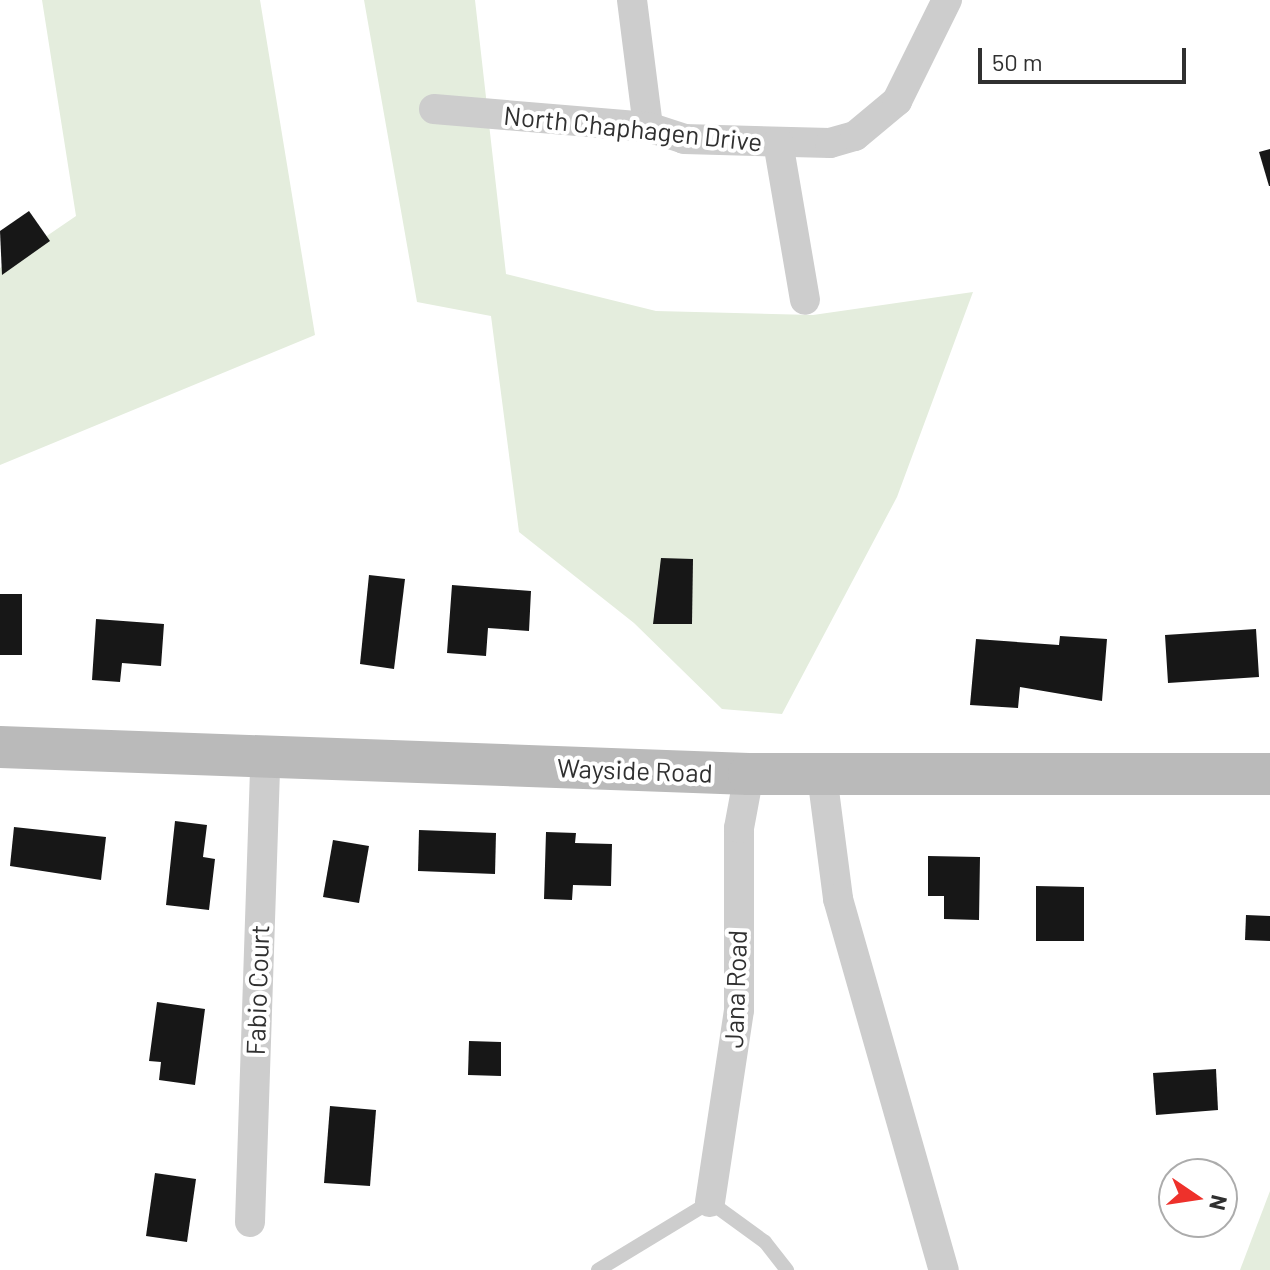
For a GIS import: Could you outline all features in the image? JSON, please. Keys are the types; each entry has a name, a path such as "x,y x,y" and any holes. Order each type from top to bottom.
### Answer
{"street":[{"path":"632,0 648,127"},
{"name":"North Chaphagen Drive","path":"434,109 648,127 672,137 830,143 881,118 907,84 947,0"},
{"path":"778,142 805,300"},
{"name":"Wayside Road","path":"0,747 749,774 1270,774"},
{"name":"Fabio Court","path":"250,1222 265,758"},
{"name":"Jana Road","path":"710,1202 739,1010 739,828 749,774"},
{"path":"822,775 838,899 944,1270"}],"lane":[{"path":"598,1270 710,1202 765,1242 787,1270"}],"green space":[{"path":"42,0 260,0 315,335 0,465 0,268 76,216"},
{"path":"364,0 475,0 506,274 656,311 813,315 973,292 897,497 782,714 722,709 634,623 519,532 491,316 417,302"},
{"path":"1270,1191 1270,1270 1240,1270"}],"building":[{"path":"1270,149 1270,186 1269,186 1259,152"},
{"path":"29,211 50,241 2,275 0,231"},
{"path":"661,558 693,559 692,624 653,624"},
{"path":"369,575 405,579 394,669 360,664"},
{"path":"452,585 531,591 529,631 488,628 486,656 447,653"},
{"path":"0,594 22,594 22,655 0,655"},
{"path":"96,619 164,624 161,666 122,663 120,682 92,680"},
{"path":"1256,629 1259,677 1168,683 1165,635"},
{"path":"1060,636 1107,639 1102,701 1020,687 1018,708 970,705 976,639 1059,645"},
{"path":"175,821 207,825 203,857 215,859 209,910 166,905"},
{"path":"14,827 106,837 101,880 10,866"},
{"path":"419,830 496,833 495,874 418,871"},
{"path":"546,832 576,833 575,843 612,844 611,886 573,885 572,900 544,899"},
{"path":"333,840 369,846 359,903 323,897"},
{"path":"928,856 980,857 979,920 944,919 944,896 928,896"},
{"path":"1036,886 1084,887 1084,941 1036,941"},
{"path":"1246,915 1270,916 1270,941 1245,940"},
{"path":"157,1002 205,1009 195,1085 159,1080 161,1062 149,1061"},
{"path":"469,1041 501,1042 501,1076 468,1075"},
{"path":"1216,1069 1218,1110 1156,1115 1153,1073"},
{"path":"330,1106 376,1110 370,1186 324,1183"},
{"path":"155,1173 196,1179 187,1242 146,1236"}]}
